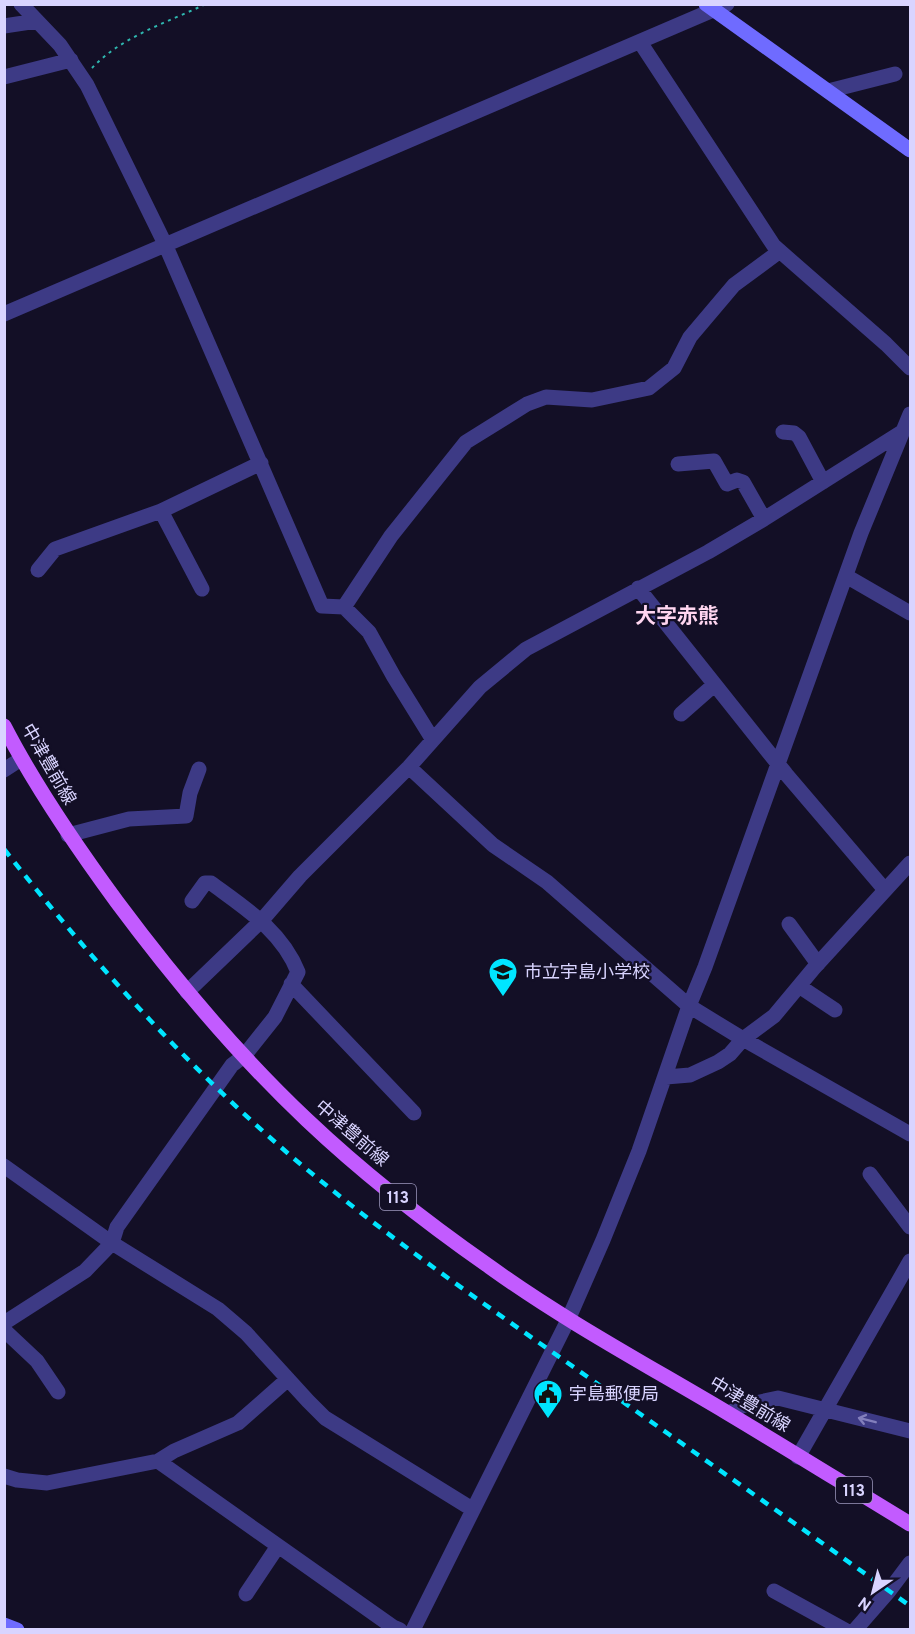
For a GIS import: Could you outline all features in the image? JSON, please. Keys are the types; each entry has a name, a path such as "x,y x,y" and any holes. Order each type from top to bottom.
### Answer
{"main road":[{"name":"中津豊前線","path":"4,726 21,759 68,835 187,992 244,1056 307,1120 362,1169 488,1267 568,1320 729,1413 910,1524"}],"street":[{"path":"21,4 60,45 87,85 165,244 322,606 344,607 369,632 433,740"},
{"path":"4,314 640,42 715,6 828,92 910,150"},
{"path":"4,26 37,21"},
{"path":"640,42 774,246 886,344 910,368"},
{"path":"4,77 71,60"},
{"path":"828,92 895,74"},
{"path":"344,607 391,536 466,442 527,404 546,398 592,400 649,388 674,368 690,337 734,285 780,251"},
{"path":"413,1629 543,1372 608,1229 666,1077 689,1006 861,532 910,414"},
{"path":"187,992 262,920 300,876 409,767 480,687 526,649 708,552 905,430"},
{"path":"783,432 794,433 799,437 823,482"},
{"path":"678,464 714,461 727,484 737,480 743,482 764,519"},
{"path":"38,570 55,549 161,511 261,464"},
{"path":"161,511 202,589"},
{"path":"846,576 910,613"},
{"path":"638,588 714,685 885,890"},
{"path":"681,714 714,685"},
{"path":"4,770 21,759"},
{"path":"409,767 493,845 547,882 689,1006 743,1040 910,1134"},
{"path":"68,835 129,819 186,816 190,792 199,769"},
{"path":"666,1077 690,1075 704,1070 730,1054 743,1040 774,1016 910,862"},
{"path":"4,1323 85,1271 112,1243 117,1227 163,1159 231,1065 244,1056 275,1017 298,972 291,956 262,920 211,883 205,883 192,901"},
{"path":"789,924 818,964"},
{"path":"291,984 414,1113"},
{"path":"799,986 835,1010"},
{"path":"4,1166 112,1243 218,1309 246,1333 325,1418 472,1509"},
{"path":"870,1174 910,1227"},
{"path":"798,1457 910,1261"},
{"path":"4,1330 37,1361 58,1392"},
{"path":"4,1476 17,1480 47,1483 158,1461 174,1451 238,1423 288,1378"},
{"path":"729,1413 742,1406 778,1398 910,1431"},
{"path":"158,1461 393,1627 400,1629"},
{"path":"246,1593 278,1546"},
{"path":"855,1629 910,1563"},
{"path":"774,1591 845,1629"},
{"path":"4,1625 16,1629"}],"path":[{"path":"87,85 93,67 111,52 143,33 206,4"}],"railway":[{"path":"4,849 37,891 143,1013 218,1090 298,1162 434,1268 910,1606"}],"place":[{"name":"市立宇島小学校","path":"503,998"},
{"name":"宇島郵便局","path":"548,1420"}],"district":[{"name":"大字赤熊","path":"677,616"}]}
